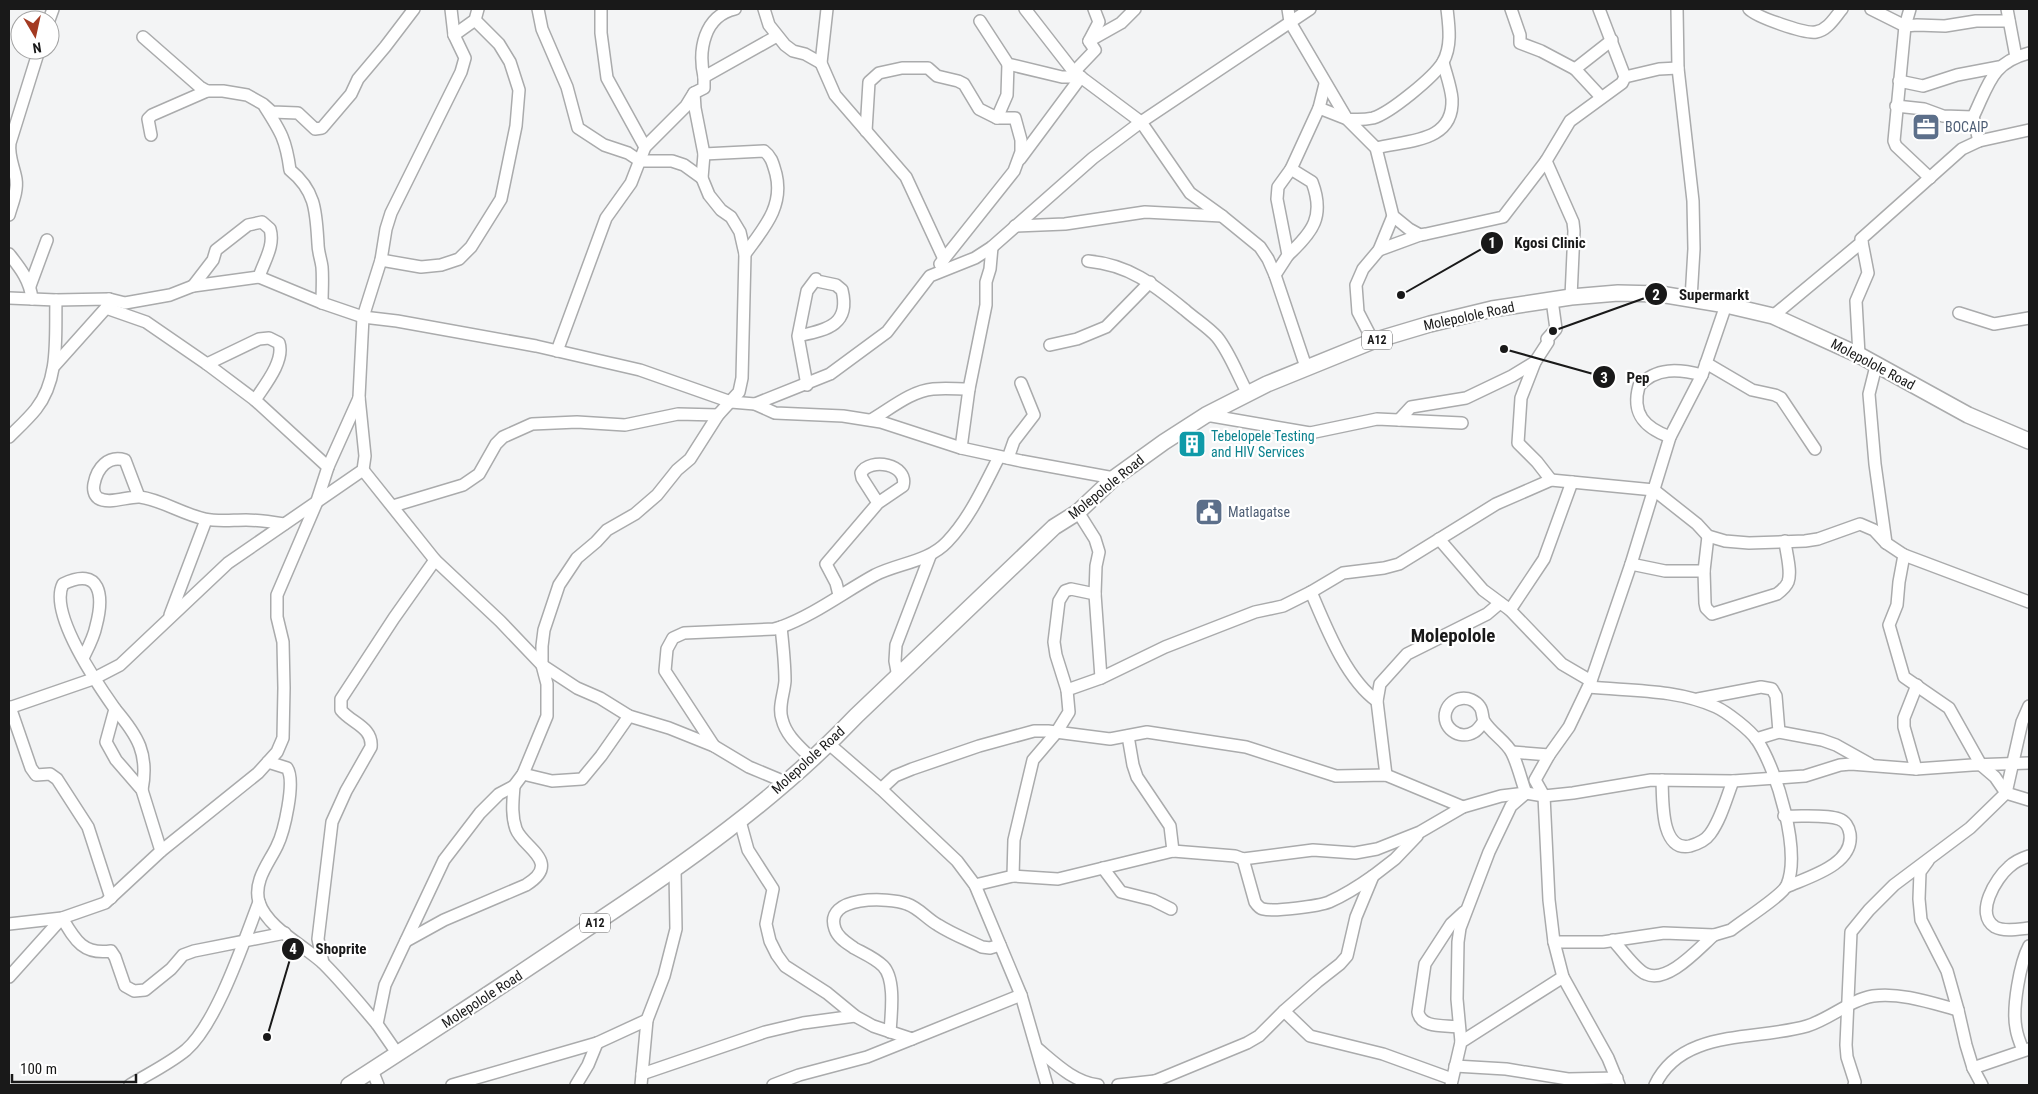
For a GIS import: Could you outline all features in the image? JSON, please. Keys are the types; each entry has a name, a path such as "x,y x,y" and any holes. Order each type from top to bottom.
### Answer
{"main road":[{"name":"Molepolole Road","path":"348,1085 461,1013 675,870 740,821 829,744 1054,526 1078,512 1114,478 1164,442 1206,416 1267,384 1373,341 1456,317 1492,309 1571,297 1639,293 1691,299 1773,316 1859,355 1968,415 2029,441"}],"street":[{"path":"151,135 148,119 152,115 207,91 238,92 263,104 272,112 298,113 315,129 322,128 351,94 358,79 414,9"},
{"path":"111,898 88,827 57,779 50,774 36,775 30,768 10,708 93,679 120,665 228,563 363,470 365,456 359,397 364,316 381,260 386,229 391,213 461,72 465,58 454,35 451,9"},
{"path":"538,9 542,29 568,86 578,128 604,145 628,153 640,160 672,161 684,165 702,178"},
{"path":"601,9 600,33 607,78 645,147"},
{"path":"557,351 606,218 631,183 645,147 686,106 694,93 704,88 701,62 707,28 717,17 735,9"},
{"path":"758,9 763,11 768,25 777,36 793,51 805,54 821,63"},
{"path":"764,9 768,25"},
{"path":"827,9 821,63 835,95 906,177 944,259"},
{"path":"1025,9 1077,75 1141,122 1169,159 1183,185 1190,193 1260,247 1275,275 1306,368"},
{"path":"1089,41 1099,22 1094,9"},
{"path":"1089,41 1120,23 1135,9"},
{"path":"1288,9 1290,22 1346,119 1376,148 1393,216 1403,226 1420,234"},
{"path":"930,276 975,258 992,247 1093,158 1141,122 1310,9"},
{"path":"1376,148 1428,137 1442,130 1449,118 1452,98 1443,62 1449,35 1447,9"},
{"path":"1511,9 1520,34 1520,43 1541,51 1575,69 1601,97"},
{"path":"1599,9 1625,78"},
{"path":"1677,9 1678,68 1693,201 1691,299"},
{"path":"1749,9 1754,14 1764,18 1805,31 1816,32 1830,24 1842,9"},
{"path":"1871,9 1905,26 1917,24 1945,26 1976,21 2009,22"},
{"path":"1910,9 1905,26 1894,141 1896,146 1930,178"},
{"path":"2007,9 2016,56"},
{"path":"381,260 420,268 441,265 459,259 471,247 501,199 516,126 519,90 510,62 477,14 454,35"},
{"path":"980,21 1008,64 1007,95 997,118"},
{"path":"704,77 777,36"},
{"path":"143,37 207,91"},
{"path":"1575,69 1612,40"},
{"path":"755,404 784,391 807,385 830,374 887,332 1008,181 1019,160 1095,50 1089,41"},
{"path":"1899,81 1923,86 1957,75 1999,67 2016,56 2029,53"},
{"path":"9,215 17,188 10,154 10,143 36,60"},
{"path":"1319,108 1346,119 1360,120 1386,113 1426,80 1443,62"},
{"path":"1008,64 1062,77 1077,75"},
{"path":"1979,141 1973,117 1999,67"},
{"path":"866,131 869,82 879,73 902,68 928,68 936,76 964,84 979,109 997,118 1015,118 1021,140 1019,160"},
{"path":"1379,250 1420,234 1503,217 1546,160 1570,121 1625,78 1659,69 1678,68"},
{"path":"1288,255 1278,187 1291,169 1319,108 1325,84"},
{"path":"377,1024 385,985 444,860 480,813 499,794 514,786 523,774 547,716 547,684 542,665 544,630 560,585 577,558 596,542 606,530 635,514 657,496 663,485 700,446 718,415 739,392 742,378 745,254 740,232 731,217 721,210 709,195 702,178 704,154 694,93"},
{"path":"263,104 283,134 290,170 302,180 310,194 318,228 318,245 322,268 322,303"},
{"path":"1896,106 1924,108 1943,116 1973,117"},
{"path":"1859,355 1856,301 1868,273 1861,238 1962,149 1979,141 2029,130"},
{"path":"704,154 764,150 772,158 778,181 778,201 768,223 745,254"},
{"path":"1546,160 1573,222 1571,297"},
{"path":"1275,275 1288,255 1309,232 1319,208 1312,182 1291,169"},
{"path":"1015,226 1065,224 1145,212 1222,216"},
{"path":"1373,341 1358,312 1356,284 1363,269 1379,250 1393,216"},
{"path":"193,286 213,260 216,250 248,225 262,222 270,229 272,245 259,277"},
{"path":"30,286 47,240"},
{"path":"1773,316 1862,242"},
{"path":"962,448 969,390 986,305 986,282 990,269 992,247"},
{"path":"9,254 21,269 30,286 32,299"},
{"path":"1088,262 1113,265 1137,274 1150,282 1216,336 1224,347 1248,394"},
{"path":"9,298 108,303 125,302 170,295 193,286 259,277 322,303 364,316 397,320 557,351 640,370 731,402 755,404 775,413 843,416 871,420 962,448 1004,458 1114,478"},
{"path":"798,336 827,330 834,325 841,314 843,305 842,290 836,285 817,281 816,279 807,291 798,336 807,385"},
{"path":"1050,345 1077,339 1106,327 1150,282"},
{"path":"9,437 37,408 46,391 55,365 56,300"},
{"path":"1550,480 1537,462 1518,443 1520,405 1535,362 1548,342 1547,339 1556,329 1552,300"},
{"path":"108,303 146,322 207,364 254,400 328,466"},
{"path":"55,365 108,303"},
{"path":"1618,1082 1563,977 1554,942 1549,900 1544,796 1535,780 1549,755 1569,727 1590,684 1631,564 1670,437 1704,369 1726,305"},
{"path":"1958,313 1994,324 2029,318"},
{"path":"207,364 259,339 274,339 281,348 280,356 276,366 254,400"},
{"path":"1399,420 1411,407 1466,398 1512,376 1535,362"},
{"path":"1876,366 1869,394 1886,543"},
{"path":"1670,437 1654,431 1644,422 1639,414 1636,403 1639,386 1655,373 1668,370 1687,371 1704,369 1752,390 1775,394 1781,398 1815,449"},
{"path":"714,746 665,671 667,649 673,638 684,633 774,629 781,627 896,566 930,556 947,542 965,520 1014,441 1034,415 1021,383"},
{"path":"871,420 924,390 934,388 969,390"},
{"path":"9,924 62,918 105,904 161,851 258,773 277,752 283,738 283,642 277,618 277,596 316,504 328,466 359,397"},
{"path":"393,506 464,485 478,474 503,436 532,424 578,422 625,425 678,414 718,415"},
{"path":"1206,416 1310,433 1365,420 1462,423"},
{"path":"139,497 125,460 118,458 107,460 98,472 94,484 95,494 98,497 113,500 139,497 151,499 206,520 248,520 284,524"},
{"path":"363,470 435,560 500,621 542,665 577,688 600,698 629,716 669,728 714,746 749,768 785,782"},
{"path":"1067,690 1101,678 1165,646 1255,612 1283,606 1343,573 1399,564 1496,504 1550,480 1654,490 1697,524 1708,536 1725,541 1749,543 1818,539 1860,524 1874,530 1886,543 1904,555 2029,602"},
{"path":"1510,610 1544,559 1572,482"},
{"path":"840,595 826,564 878,503"},
{"path":"1078,512 1095,539 1099,552 1096,566 1095,594 1101,678"},
{"path":"169,619 206,520"},
{"path":"1708,536 1704,571 1706,608 1712,614 1777,594 1788,582 1789,574 1785,541"},
{"path":"1439,539 1483,590 1510,610 1562,664 1590,684 1680,696 1696,700 1717,707 1732,717 1756,739 1776,778 1784,816 1792,858 1786,887"},
{"path":"1904,555 1897,605 1889,624 1904,678 1918,685 1949,708 1981,765 1995,777 2006,792 2029,800"},
{"path":"898,677 895,661 896,645 930,556"},
{"path":"323,963 318,939 332,822 346,791 371,747 370,735 365,728 348,718 341,710 341,700 394,618 435,560"},
{"path":"1631,564 1665,572 1704,571"},
{"path":"83,658 96,628 100,599 94,582 88,578 80,577 63,584 61,595 62,613 69,632 93,679 137,738 144,757 145,774 142,790"},
{"path":"1013,876 1014,840 1033,760 1056,733 1069,712 1067,690 1055,649 1059,601 1065,591 1071,589 1095,594"},
{"path":"1311,592 1340,653 1366,692 1377,701"},
{"path":"1386,775 1377,701 1380,684 1407,654 1487,614 1500,603"},
{"path":"781,627 785,663 785,681 780,709 782,719 793,741 812,759"},
{"path":"1916,770 1904,727 1904,718 1918,685"},
{"path":"1696,700 1761,687 1772,689 1776,696 1778,732"},
{"path":"115,709 106,742 116,760 142,790 161,851"},
{"path":"1854,1085 1855,1082 1847,1057 1851,932 1869,910 1894,885 1970,828 2006,792 2028,710"},
{"path":"523,774 552,781 582,778 611,743 629,716"},
{"path":"1484,721 1512,752 1526,793"},
{"path":"881,789 895,776 979,746 1034,732 1042,731 1110,739 1155,732 1246,747 1336,776 1386,775 1463,807"},
{"path":"1756,739 1778,732 1829,743 1872,765"},
{"path":"1128,736 1132,764 1137,777 1170,826 1173,851"},
{"path":"829,744 881,789 957,861 975,884 1021,995 1048,1085"},
{"path":"1512,752 1549,755"},
{"path":"268,762 287,768 290,777 288,803 278,844 264,868 256,891 263,912 285,933 323,963 377,1024 397,1053"},
{"path":"975,884 1013,876 1058,879 1173,851 1235,856 1243,859 1313,850 1367,852 1420,832 1463,807 1501,796 1526,793 1544,796 1636,782 1662,780 1733,781 1805,776 1840,765 1872,765 1916,770 2029,763"},
{"path":"1662,780 1664,817 1670,837 1674,843 1682,847 1696,844 1709,836 1718,821 1733,781"},
{"path":"406,941 444,920 526,885 538,876 541,870 539,858 516,829 512,809 514,786"},
{"path":"1284,1011 1310,1036 1383,1054 1451,1082 1461,1042 1457,999 1460,928 1489,852 1511,806 1526,793"},
{"path":"1554,942 1603,942 1664,933 1714,935 1731,930 1786,887 1837,862 1850,845 1850,832 1842,820 1836,818 1784,816"},
{"path":"740,821 748,850 773,889 766,924 770,941 785,966 827,993 855,1016 890,1032 912,1039"},
{"path":"1243,859 1258,907 1266,910 1327,903 1353,890 1373,876 1395,859 1420,832"},
{"path":"2029,856 2009,866 1996,881 1986,905 1988,917 1993,926 2002,930 2029,928"},
{"path":"1930,858 1920,872 1919,899 1921,920 1947,971 1973,1068 1982,1085"},
{"path":"1103,868 1120,892 1153,900 1171,909"},
{"path":"675,870 676,929 664,976 647,1020 641,1080 765,1032 803,1023 855,1016"},
{"path":"1118,1085 1153,1083 1247,1043 1259,1036 1284,1011 1347,956 1356,917 1373,876"},
{"path":"890,1032 892,998 889,978 884,967 846,943 839,936 835,928 838,910 857,901 898,901 908,904 936,924 982,946 990,948 1000,945"},
{"path":"130,1085 185,1050 196,1040 217,1003 259,902"},
{"path":"1460,1027 1427,1024 1419,1018 1418,1012 1425,964 1451,924 1466,910"},
{"path":"62,918 72,936 85,949 100,952 111,951 125,986 134,991 145,990 183,956 214,946 285,933"},
{"path":"9,977 62,918"},
{"path":"1613,940 1642,971 1646,974 1659,975 1672,971 1714,935"},
{"path":"1973,1068 2026,1050 2015,1025 2016,1001 2025,953 2029,946"},
{"path":"1461,1042 1563,977"},
{"path":"773,1085 799,1075 867,1057 1021,995"},
{"path":"1656,1085 1664,1071 1677,1057 1692,1048 1805,1026 1822,1020 1871,996 1911,998 1958,1010"},
{"path":"452,1085 597,1043 647,1020"},
{"path":"576,1085 597,1043"},
{"path":"1038,1049 1068,1074 1098,1085"},
{"path":"1455,1066 1506,1069 1568,1079 1618,1082"},
{"path":"372,1070 378,1085"}],"place":[{"name":"BOCAIP","path":"1926,127"},
{"name":"Kgosi Clinic","path":"1401,295"},
{"name":"Supermarkt","path":"1553,331"},
{"name":"Pep","path":"1504,349"},
{"name":"Tebelopele Testing and HIV Services","path":"1192,444"},
{"name":"Matlagatse","path":"1209,512"},
{"name":"Shoprite","path":"267,1037"}],"district":[{"name":"Molepolole","path":"1453,635"}]}
